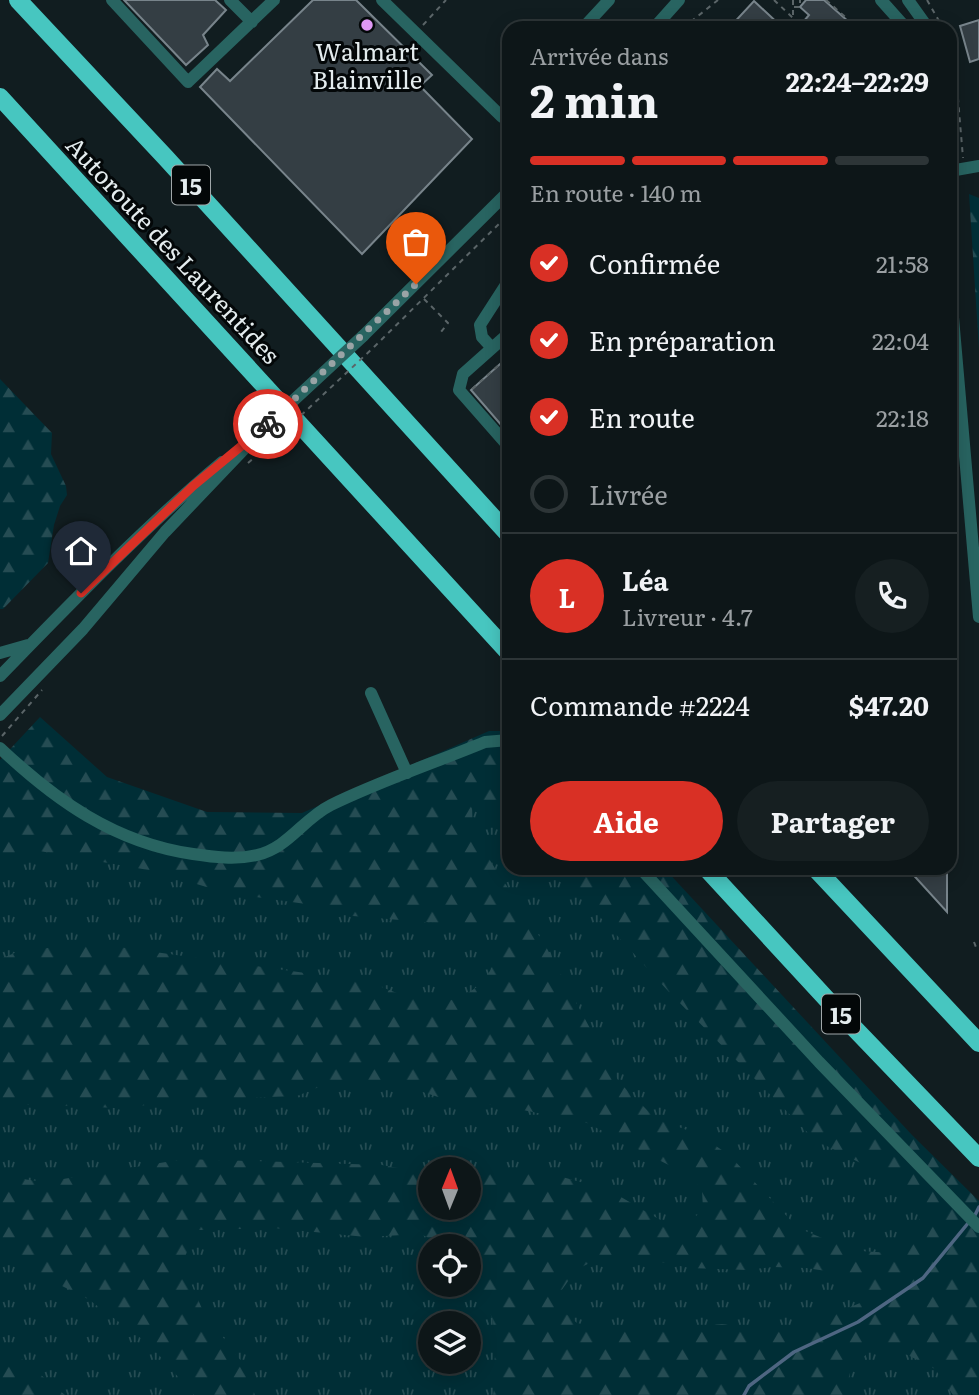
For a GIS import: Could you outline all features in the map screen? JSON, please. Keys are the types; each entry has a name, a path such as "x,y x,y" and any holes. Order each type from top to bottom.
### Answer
{"highway":[{"name":"15","path":"18,0 166,158 502,527"},
{"name":"Autoroute des Laurentides","path":"0,97 502,645"},
{"name":"15","path":"712,875 979,1158"},
{"path":"822,875 979,1043"}],"street":[{"path":"112,0 188,82 274,0"},
{"path":"230,0 252,22"},
{"path":"382,0 502,117"},
{"path":"590,21 609,0"},
{"path":"660,21 679,0"},
{"path":"881,0 900,21"},
{"path":"908,0 923,21"},
{"path":"957,170 979,166"},
{"path":"0,676 193,486 268,424 363,336 502,198"},
{"path":"492,348 482,337 480,325 502,291"},
{"path":"502,339 463,374 459,390 502,439"},
{"path":"957,399 979,617"},
{"path":"1,711 83,629 165,532 268,424"},
{"path":"0,653 32,643"},
{"path":"370,693 407,773"},
{"path":"0,747 58,799 100,825 166,849 206,856 244,856 268,851 286,841 320,811 485,742 502,741"},
{"path":"646,875 820,1062 979,1227"}],"path":[{"path":"415,33 446,0"},
{"path":"691,21 718,0"},
{"path":"774,0 793,18"},
{"path":"793,0 793,18"},
{"path":"793,7 800,7 800,0"},
{"path":"826,0 850,21"},
{"path":"927,0 939,21"},
{"path":"957,87 963,158"},
{"path":"279,436 502,221"},
{"path":"423,299 448,323 441,332"},
{"path":"470,391 502,362"},
{"path":"974,942 977,950"}],"green space":[{"path":"969,194 979,198 979,349"},
{"path":"0,379 52,433 51,454 66,486 67,495 54,525 48,563 3,609 0,609"},
{"path":"40,717 107,777 207,812 302,813 489,731 502,731 502,806 499,802 472,806 473,834 545,945 619,1082 655,1118 700,1135 729,1155 798,1228 860,1251 892,1253 913,1245 920,1216 888,1177 815,1140 669,992 561,875 671,875 912,1135 979,1201 979,1395 953,1395 935,1369 894,1348 875,1346 851,1369 844,1395 493,1395 496,1380 493,1320 481,1291 481,1234 366,1237 273,1228 197,1230 182,1263 203,1311 241,1361 255,1395 194,1395 150,1345 88,1299 0,1255 0,1176 45,1182 184,1159 382,1165 418,1172 418,1220 481,1220 481,1172 530,1168 609,1190 662,1221 689,1223 703,1209 702,1190 688,1175 587,1123 508,1107 438,1097 390,1081 336,1080 297,1096 210,1099 116,1108 0,1105 0,959 22,950 98,944 369,982 412,999 457,1000 483,983 504,946 494,928 353,916 306,904 226,893 154,871 28,849 0,857 0,760","holes":["605,1255 690,1268 747,1270 773,1267 806,1268 840,1273 861,1290 860,1303 790,1332 722,1324 651,1331 610,1330 577,1323 563,1311 561,1291 576,1270"]},
{"path":"0,762 231,856 502,785 502,875 646,875 979,1222 979,1395 0,1395"},
{"path":"0,1341 65,1395 0,1395"}],"building":[{"path":"124,0 215,0 226,10 203,35 208,45 186,65"},
{"path":"313,0 356,0 432,75 420,86 472,139 362,254 200,87 217,69 230,81"},
{"path":"806,0 824,0 848,21 804,21 809,15 800,7"},
{"path":"754,1 775,21 735,21"},
{"path":"979,20 979,59 970,62 960,26"},
{"path":"502,362 502,426 471,390"},
{"path":"913,875 947,875 947,912"}],"waterway":[{"path":"975,1215 979,1207"},
{"path":"744,1395 749,1386 794,1352 858,1322 923,1278 969,1222"}],"way so far":[{"path":"268,424 416,284"}],"place":[{"name":"Walmart Blainville","path":"367,25"}],"route":[{"path":"81,593 193,486 268,424"}]}
